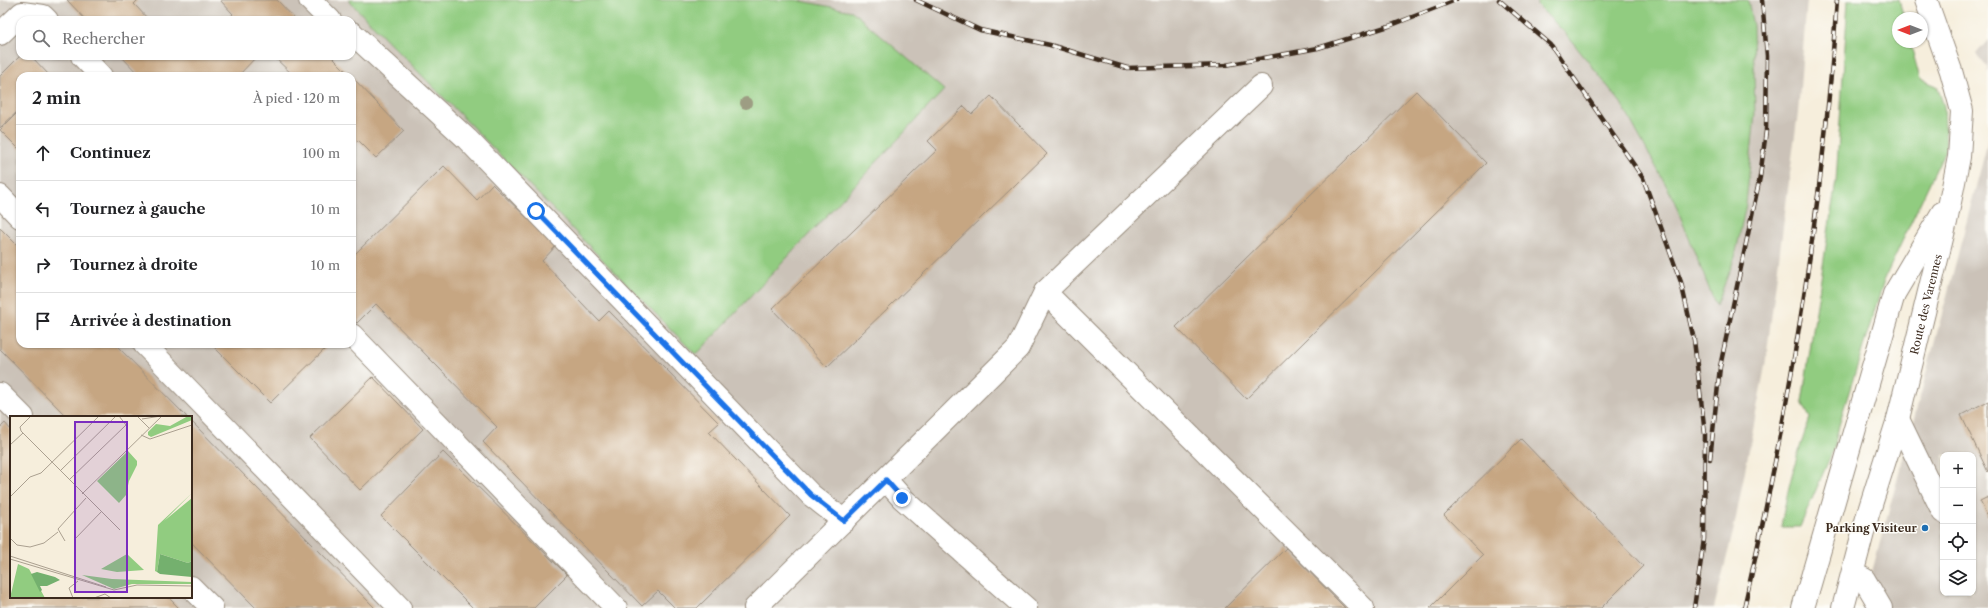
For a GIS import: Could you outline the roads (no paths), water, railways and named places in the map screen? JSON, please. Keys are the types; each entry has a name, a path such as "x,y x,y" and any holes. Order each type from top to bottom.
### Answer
{"street":[{"path":"310,0 326,16"},
{"name":"Route des Varennes","path":"1843,608 1868,514 1898,419 1960,157 1962,111 1952,71 1926,0"},
{"path":"19,16 22,13 43,16"},
{"path":"0,34 16,19"},
{"path":"356,37 467,139 811,495 844,521"},
{"path":"86,60 98,72"},
{"path":"755,608 1018,348 1046,292 1262,86"},
{"path":"1803,608 1894,294 1952,195"},
{"path":"0,196 16,213"},
{"path":"1046,292 1363,608"},
{"path":"356,339 616,608"},
{"path":"148,348 400,608"},
{"path":"0,394 22,416"},
{"path":"1898,419 1940,506"},
{"path":"886,480 902,498 1026,608"},
{"path":"1853,574 1864,579 1881,608"},
{"path":"192,588 212,608"}],"railway":[{"path":"916,0 980,30 1050,45 1127,68 1226,65 1318,48 1389,26 1456,0"},
{"path":"1499,0 1551,45 1643,178 1681,282 1694,340 1705,434 1704,539 1694,608"},
{"path":"1710,459 1720,367 1760,177 1766,131 1767,56 1762,0"},
{"path":"1744,608 1761,533 1790,382 1814,230 1831,77 1837,0"}],"place":[{"name":"Parking Visiteur","path":"1925,528"}]}
